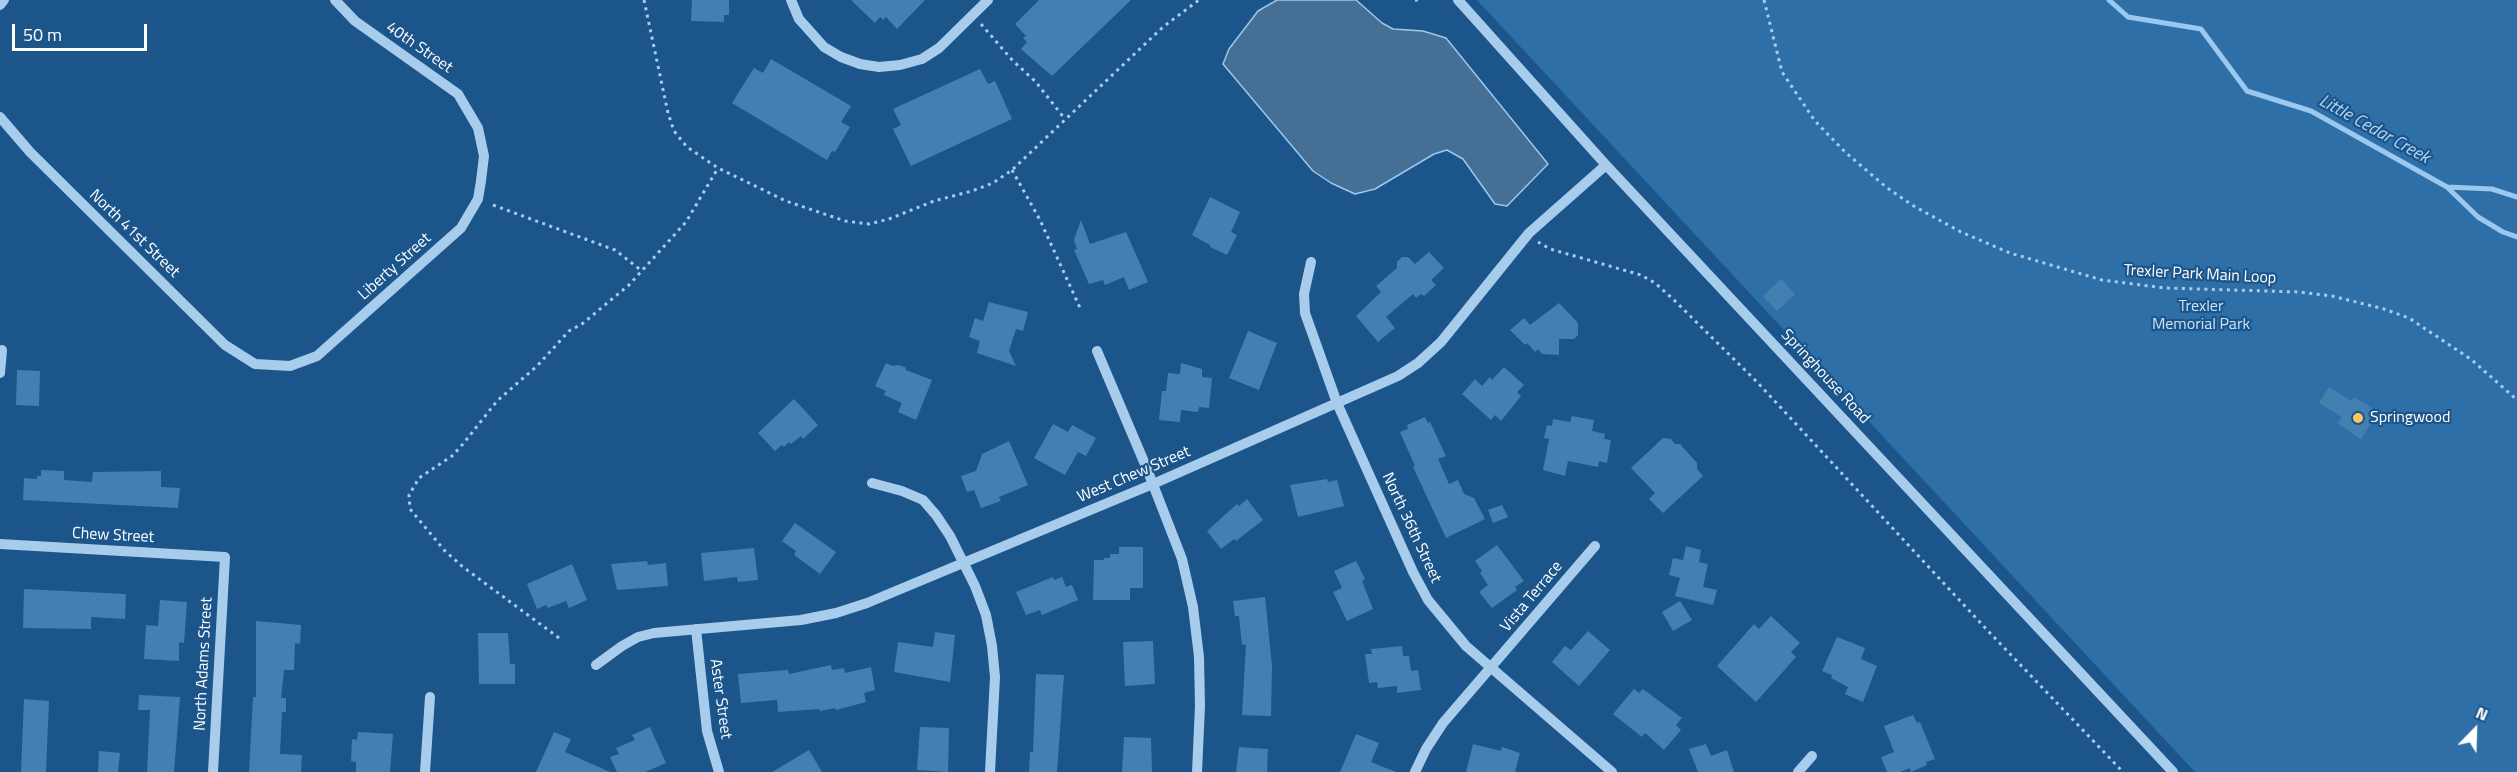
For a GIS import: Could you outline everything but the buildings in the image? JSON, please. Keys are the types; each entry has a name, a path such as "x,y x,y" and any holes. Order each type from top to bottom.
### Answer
{"street":[{"path":"0,5 4,0"},
{"name":"40th Street","path":"334,0 355,21 458,94 478,128"},
{"path":"791,0 799,19 824,47 860,64 879,67 900,65 922,59 939,48 988,0"},
{"name":"Springhouse Road","path":"1458,0 1606,165 2173,772"},
{"name":"North 41st Street","path":"0,117 30,152 225,345 255,364"},
{"name":"Liberty Street","path":"255,364 290,366 317,356 461,228 478,199 482,181 484,156 478,128"},
{"name":"West Chew Street","path":"596,665 638,637 654,633 801,620 836,613 867,603 1153,484 1398,376 1418,363 1441,342 1529,233 1606,165"},
{"name":"North 36th Street","path":"1311,262 1304,294 1305,313 1337,403 1413,572 1428,600 1466,646 1612,772"},
{"path":"0,373 2,350"},
{"path":"1097,351 1182,559 1193,607 1199,657 1197,772"},
{"path":"872,483 902,491 923,500 941,522 975,586 986,615 995,677 990,772"},
{"name":"Chew Street","path":"0,544 225,557"},
{"name":"Vista Terrace","path":"1415,772 1426,749 1443,723 1595,546"},
{"name":"North Adams Street","path":"213,772 225,557"},
{"name":"Aster Street","path":"696,629 706,731 719,772"},
{"path":"425,772 430,697"},
{"path":"1798,772 1812,756"}],"path":[{"path":"644,0 668,113 674,131 687,147 718,168 805,209 858,224 889,219 934,201 993,183 1012,170 1163,27 1200,0"},
{"path":"1415,0 1420,0"},
{"name":"Trexler Park Main Loop","path":"1764,0 1782,72 1815,121 1845,152 1886,187 1912,205 1961,232 2010,253 2102,280 2165,288 2310,293 2384,309 2409,318 2466,355 2517,400"},
{"path":"973,15 1013,61 1035,81 1065,119"},
{"path":"559,638 445,551 410,509 409,495 419,478 452,456 497,401 537,366 569,331 582,324 621,292 642,271 686,222 718,168"},
{"path":"1012,170 1040,220 1081,310"},
{"path":"493,205 615,250 642,271"},
{"path":"1529,233 1540,244 1550,249 1641,275 1655,283 1673,299 1757,382 1990,633 2123,772"}],"green space":[{"name":"Trexler Memorial Park","path":"1477,0 2517,0 2517,772 2195,772"}],"shaded area":[{"path":"1277,0 1356,0 1382,23 1393,29 1423,31 1446,38 1548,164 1507,206 1495,204 1463,159 1447,150 1434,154 1375,189 1355,194 1331,183 1313,171 1223,64 1229,49 1258,11"}],"waterway":[{"name":"Little Cedar Creek","path":"2109,0 2128,17 2201,29 2247,91 2311,111 2447,187 2492,189 2517,197"},
{"name":"Little Cedar Creek","path":"2447,187 2478,217 2503,232 2517,237"}],"place":[{"name":"Springwood","path":"2358,418"}]}
